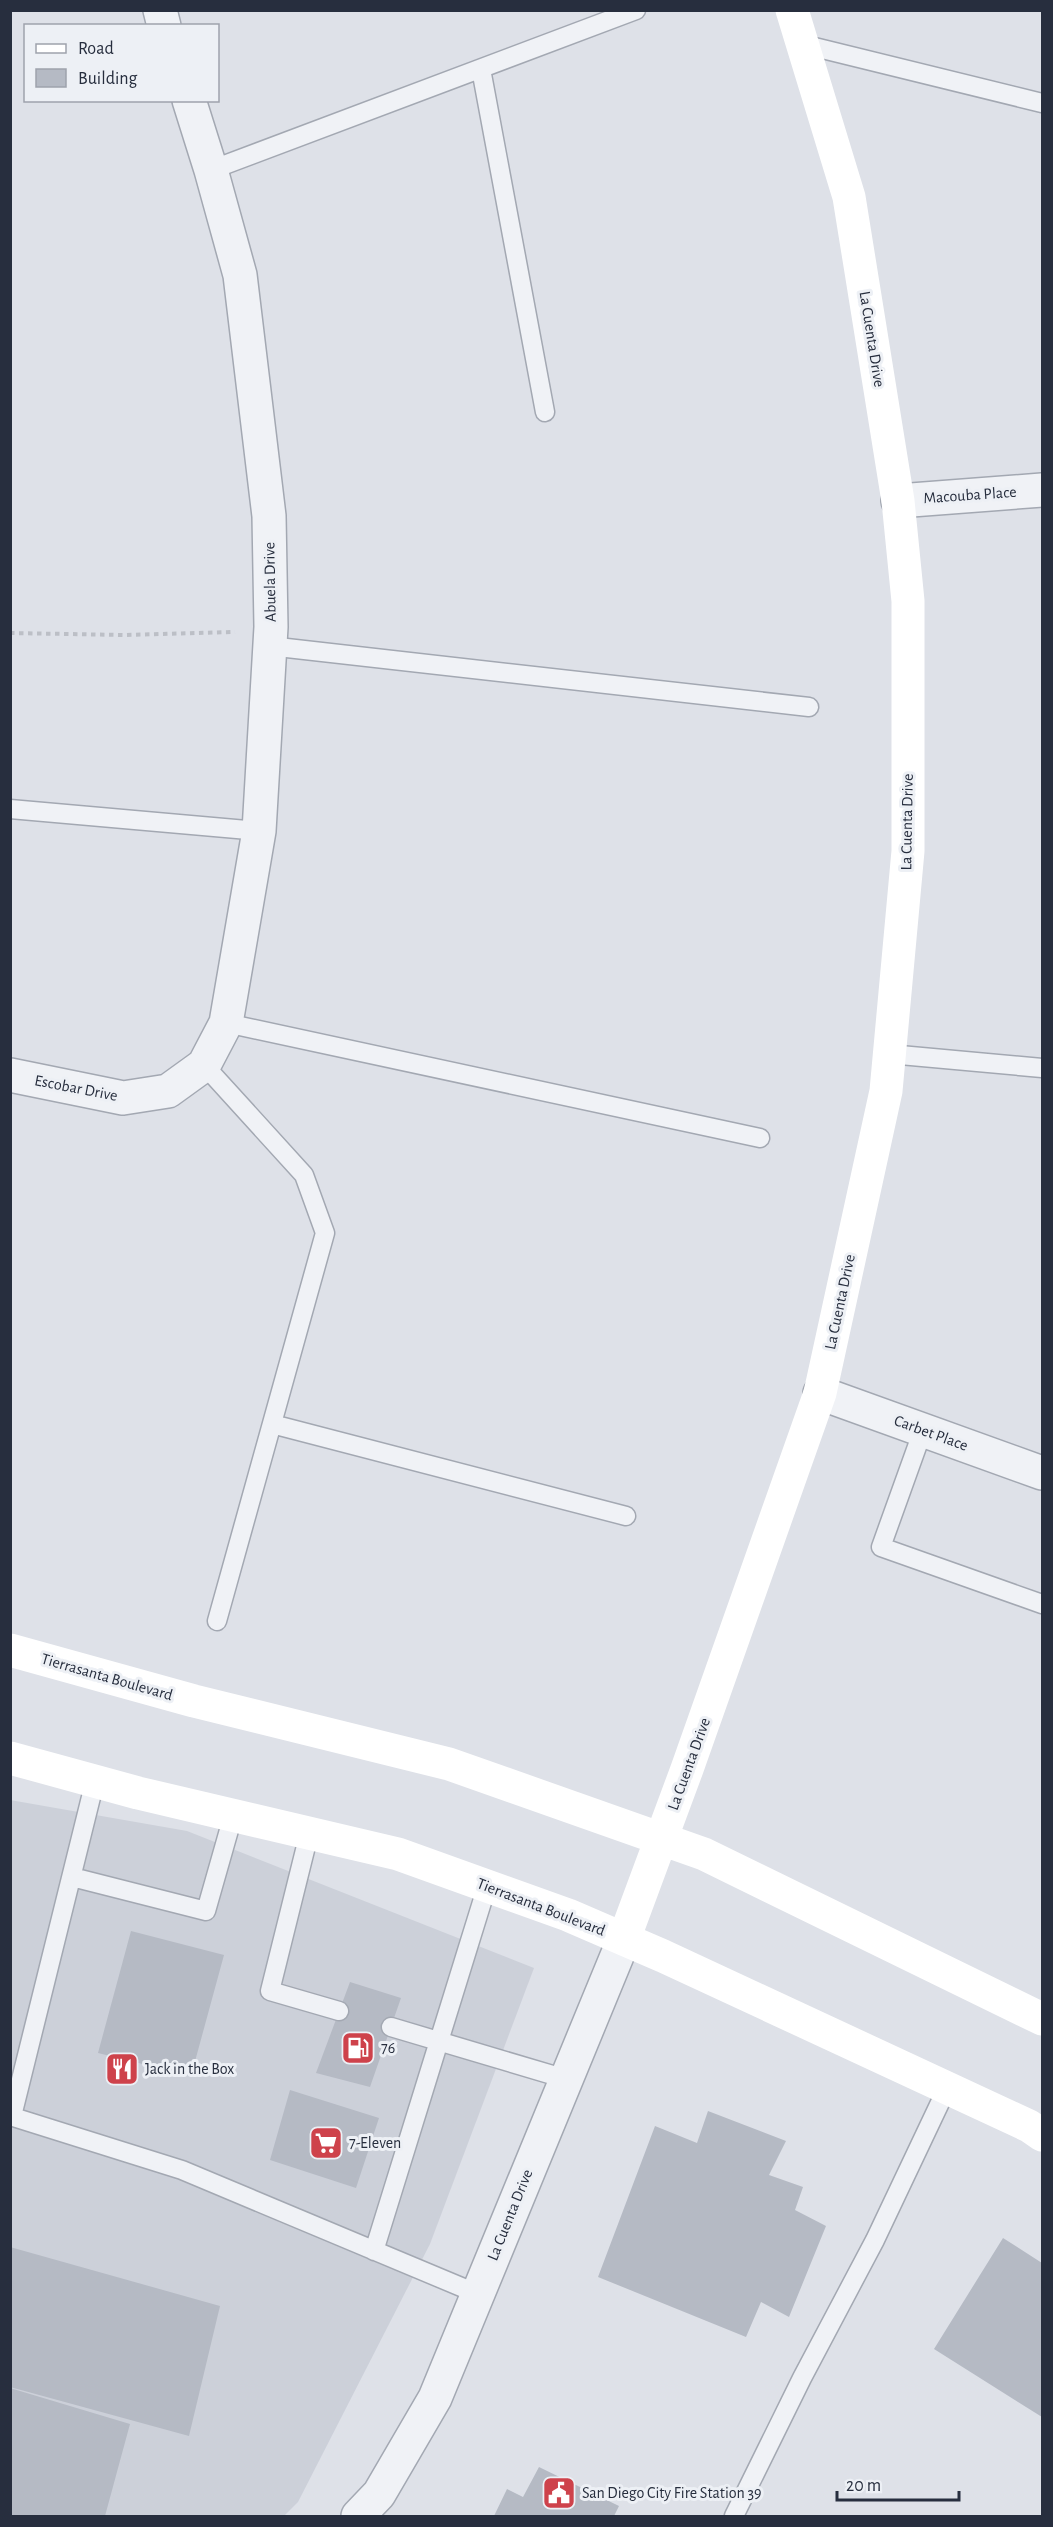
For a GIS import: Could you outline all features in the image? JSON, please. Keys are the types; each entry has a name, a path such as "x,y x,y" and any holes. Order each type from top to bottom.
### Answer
{"main road":[{"name":"La Cuenta Drive","path":"624,1939 662,1840 820,1393 886,1091 908,851 908,601 898,501 849,197 792,10"},
{"name":"Tierrasanta Boulevard","path":"10,1650 194,1701 450,1764 704,1854 1042,2019"},
{"name":"Tierrasanta Boulevard","path":"10,1758 233,1816 398,1854 568,1915 947,2088 1042,2135"}],"street":[{"name":"Abuela Drive","path":"190,102 211,170 242,287 268,516 270,637 259,831 226,1023 204,1065"},
{"name":"Macouba Place","path":"898,501 1042,490"},
{"name":"Escobar Drive","path":"10,1075 123,1098 168,1091 204,1065"},
{"name":"Carbet Place","path":"820,1393 1042,1473"},
{"name":"La Cuenta Drive","path":"358,2517 379,2494 435,2398 624,1939"}],"lane":[{"path":"211,170 636,10"},
{"path":"802,44 1042,103"},
{"path":"482,69 545,412"},
{"path":"270,637 809,707"},
{"path":"10,809 259,831"},
{"path":"226,1023 760,1138"},
{"path":"890,1054 1042,1068"},
{"path":"204,1065 304,1175 325,1233 217,1621"},
{"path":"272,1424 626,1516"},
{"path":"923,1430 881,1547 1042,1604"},
{"path":"96,1782 11,2116 182,2170 478,2294"},
{"path":"72,1877 206,1911 233,1816"},
{"path":"309,1834 270,1991 339,2012"},
{"path":"374,2251 487,1886"},
{"path":"391,2027 566,2079"},
{"path":"734,2517 797,2389 875,2240 947,2088"}],"path":[{"path":"10,633 206,634 270,637"}],"shaded area":[{"path":"10,1800 187,1831 534,1968 430,2244 298,2502 284,2516 11,2516"}],"building":[{"path":"131,1931 224,1955 191,2076 98,2053"},
{"path":"350,1982 401,1998 370,2087 316,2073"},
{"path":"290,2090 379,2118 356,2188 270,2160"},
{"path":"708,2111 786,2141 769,2175 803,2187 795,2210 826,2226 789,2317 761,2302 746,2337 598,2277 655,2126 697,2143"},
{"path":"1003,2238 1042,2263 1042,2417 934,2349"},
{"path":"10,2247 220,2306 189,2436 10,2387"},
{"path":"10,2388 130,2424 105,2516 10,2516"},
{"name":"San Diego City Fire Station 39","path":"539,2467 619,2506 614,2516 494,2516 507,2489 523,2497"}],"place":[{"name":"76","path":"358,2048"},
{"name":"Jack in the Box","path":"122,2069"},
{"name":"7-Eleven","path":"326,2143"},
{"name":"San Diego City Fire Station 39","path":"559,2493"}]}
